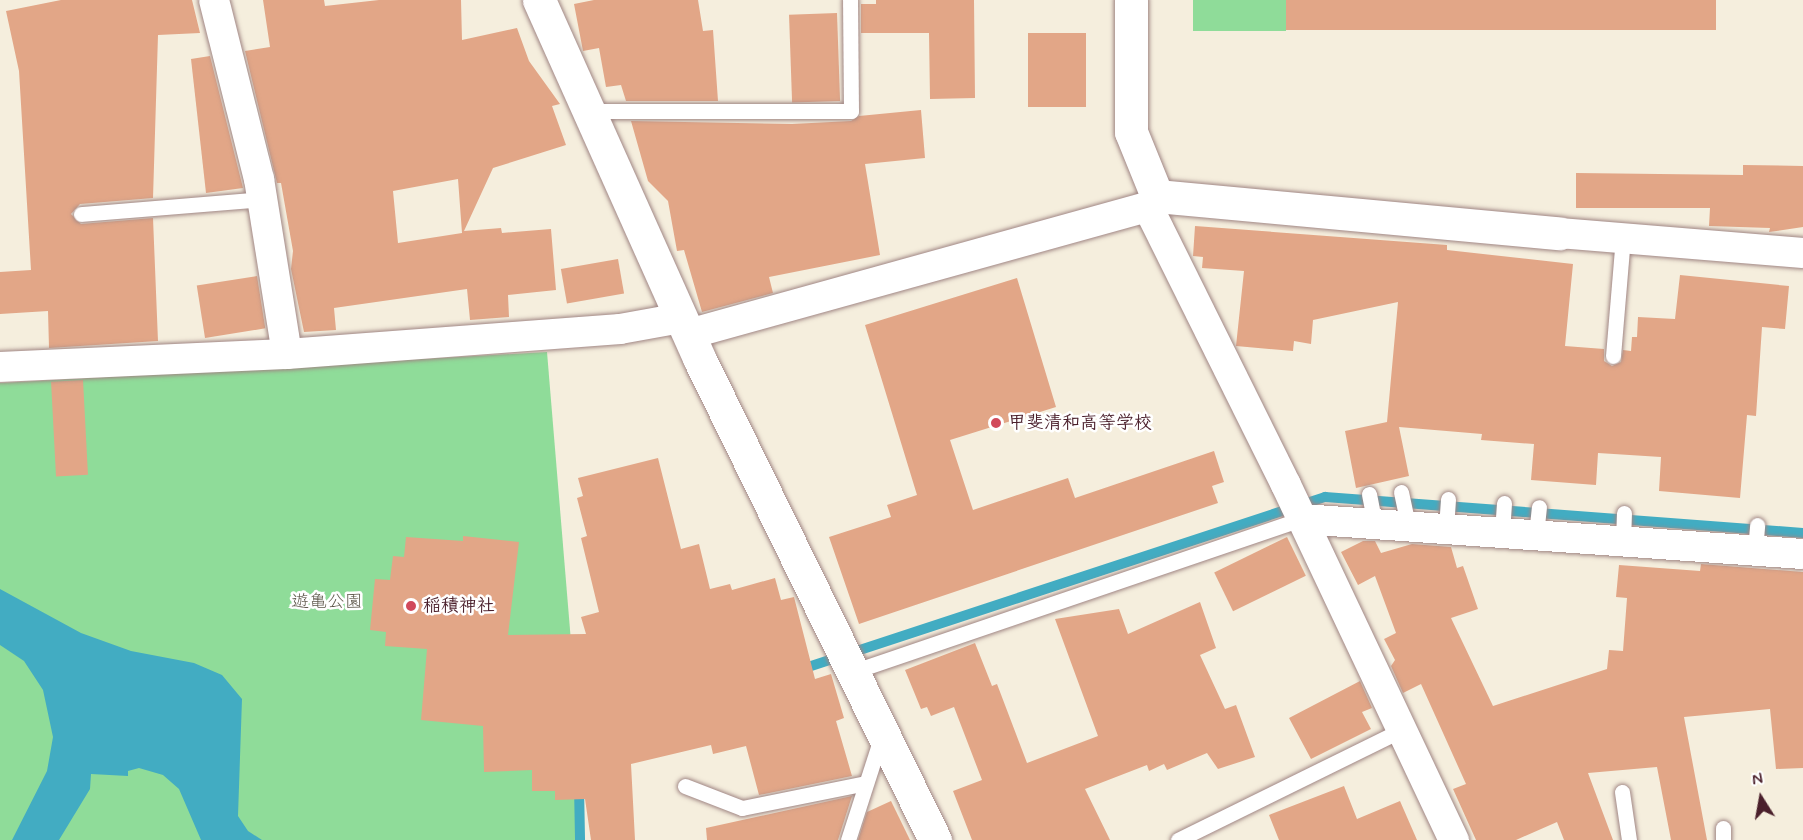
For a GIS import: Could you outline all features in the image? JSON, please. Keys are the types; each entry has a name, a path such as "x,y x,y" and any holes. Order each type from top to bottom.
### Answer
{"street":[{"path":"214,0 262,199 287,354"},
{"path":"539,0 685,326 884,730 935,840"},
{"path":"1131,0 1131,132 1152,201 1454,840"},
{"path":"0,367 287,354 685,326 1152,201 1803,253"},
{"path":"1302,517 1372,509 1406,518 1447,514 1503,518 1756,538 1803,554"}],"lane":[{"path":"590,111 850,111 850,0"},
{"path":"81,214 262,199"},
{"path":"1614,356 1623,238"},
{"path":"1401,492 1406,518"},
{"path":"850,661 1302,517"},
{"path":"848,840 884,730"},
{"path":"1178,840 1402,730"},
{"path":"685,786 742,808 866,783"},
{"path":"1622,792 1629,840"}],"green space":[{"path":"1193,0 1286,0 1286,31 1193,31"},
{"name":"遊亀公園","path":"547,352 577,714 580,840 0,840 0,383"}],"water":[{"path":"0,589 81,633 131,651 194,663 222,675 242,699 238,816 248,831 262,840 201,840 179,789 163,775 139,768 128,771 128,776 91,774 90,789 59,840 12,840 47,771 53,737 43,690 24,661 0,645"}],"building":[{"path":"61,0 192,0 200,33 158,35 153,198 80,204 71,214 81,224 153,218 158,341 49,348 48,311 0,314 0,272 31,270 19,71 6,11"},
{"path":"263,0 324,0 325,6 379,0 461,0 462,40 517,28 529,61 560,104 552,106 566,145 493,168 464,231 501,228 502,233 551,229 556,290 508,295 509,317 470,320 467,289 334,308 336,330 304,332 291,269 293,251 281,183 277,183 245,51 270,47","holes":["458,179 462,233 398,243 393,191"]},
{"path":"594,0 698,0 703,31 713,30 718,101 626,101 621,85 606,87 599,48 583,51 574,4"},
{"path":"876,0 974,0 975,98 930,99 929,33 861,33 861,4 876,4"},
{"path":"1286,0 1716,0 1716,30 1286,30"},
{"path":"837,13 840,101 792,103 789,15"},
{"path":"1028,33 1086,33 1086,107 1028,107"},
{"path":"210,56 243,188 206,193 191,59"},
{"path":"921,110 925,158 865,164 880,255 769,277 773,293 702,312 684,250 677,251 668,201 648,181 631,121 792,124 851,121 859,116"},
{"path":"1743,165 1803,166 1803,227 1769,232 1770,228 1709,226 1710,208 1576,208 1576,173 1743,175"},
{"path":"1195,226 1447,245 1447,250 1573,264 1565,346 1604,349 1604,361 1612,366 1621,362 1623,350 1631,351 1632,337 1637,337 1638,317 1675,319 1680,275 1789,286 1785,329 1762,327 1756,416 1747,415 1740,498 1659,491 1661,457 1598,453 1596,485 1531,480 1534,444 1481,440 1482,434 1399,427 1409,476 1356,488 1345,431 1387,422 1398,302 1313,320 1311,344 1294,341 1293,351 1236,346 1244,271 1202,268 1203,257 1193,256"},
{"path":"618,259 624,293 567,304 561,269"},
{"path":"257,276 265,328 205,338 197,286"},
{"path":"1017,278 1056,407 950,440 973,510 1068,478 1075,498 1214,451 1224,482 1212,486 1218,503 859,624 829,537 891,517 887,505 917,495 865,325"},
{"path":"83,380 88,475 56,477 51,382"},
{"path":"658,458 681,549 699,544 710,589 730,584 732,590 775,578 781,600 794,597 815,679 831,674 844,718 836,721 852,776 759,795 746,746 713,754 711,745 631,764 635,840 591,840 585,799 555,800 555,791 532,791 532,770 484,772 483,726 421,720 427,649 385,646 386,632 370,630 375,579 390,580 393,556 404,557 406,537 463,541 463,536 519,542 508,635 586,634 581,617 599,612 581,538 587,536 577,498 583,496 578,478"},
{"path":"1287,537 1306,576 1233,611 1214,573"},
{"path":"1363,541 1375,541 1381,553 1412,544 1451,547 1457,568 1463,566 1478,609 1451,618 1493,706 1607,669 1609,650 1623,651 1627,598 1616,597 1619,565 1700,571 1701,564 1803,572 1803,768 1776,769 1770,709 1684,717 1707,840 1671,840 1657,767 1588,773 1613,840 1564,840 1557,822 1516,840 1476,840 1453,789 1466,784 1421,684 1403,693 1391,666 1395,660 1384,639 1396,633 1375,576 1358,585 1341,552"},
{"path":"1200,602 1216,648 1200,655 1225,709 1236,705 1255,757 1218,769 1207,753 1167,770 1164,764 1149,771 1147,765 1085,789 1110,840 972,840 953,791 982,780 954,707 931,716 927,707 921,709 905,670 975,643 992,686 997,684 1027,763 1098,736 1055,619 1119,609 1128,634"},
{"path":"1360,681 1372,708 1362,712 1371,729 1311,759 1289,718"},
{"path":"1344,786 1357,819 1400,801 1417,840 1279,840 1269,815"},
{"path":"852,796 838,840 707,840 706,828"},
{"path":"891,801 910,840 858,840 867,812"}],"waterway":[{"path":"799,670 1325,497 1803,533"},
{"path":"579,786 580,840"}],"place":[{"name":"甲斐清和高等学校","path":"996,423"},
{"name":"稲積神社","path":"411,606"}]}
